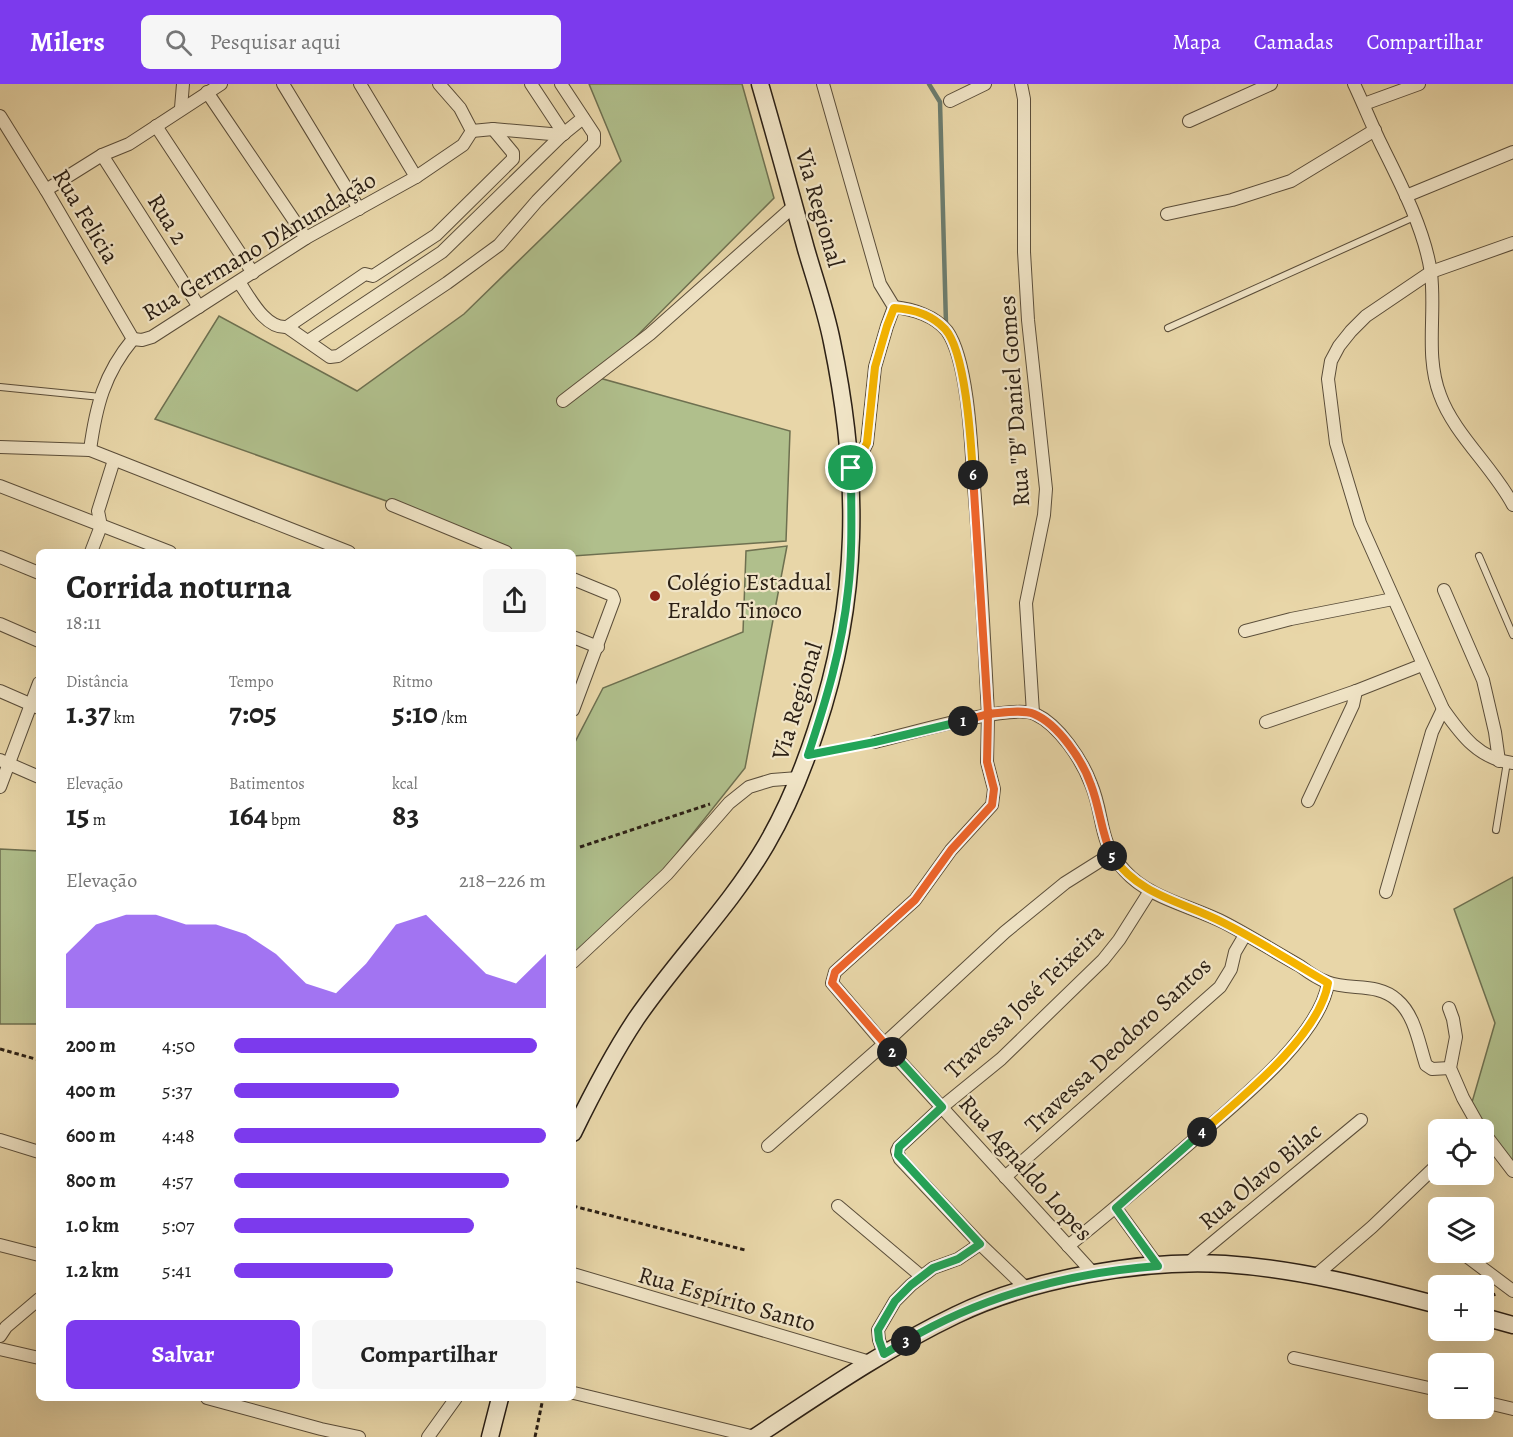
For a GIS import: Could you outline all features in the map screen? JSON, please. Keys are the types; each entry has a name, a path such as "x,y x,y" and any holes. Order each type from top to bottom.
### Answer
{"main road":[{"name":"Via Regional","path":"576,1127 597,1083 637,1018 743,882 785,812 808,755 830,687 841,640 852,544 851,468 846,420 832,338 760,84"},
{"path":"755,1437 877,1358 957,1314 1026,1288 1093,1273 1158,1266 1223,1264 1315,1276 1428,1303"},
{"path":"1494,1320 1513,1325"},
{"path":"490,1437 499,1401"}],"street":[{"path":"181,108 183,84"},
{"path":"46,190 102,154 122,148 221,84"},
{"path":"283,84 359,209"},
{"path":"360,84 416,177"},
{"path":"439,84 460,108 472,131 493,129 563,134"},
{"path":"531,84 563,134"},
{"path":"239,282 265,318 280,327 286,327 330,357 338,356 447,284 499,245 537,201 594,143 594,134 561,84"},
{"path":"823,84 880,284 894,308"},
{"path":"950,101 985,84"},
{"name":"Rua \"B\" Daniel Gomes","path":"1021,84 1024,99 1024,252 1028,320 1046,489 1044,515 1026,603 1033,713"},
{"path":"1190,121 1271,84"},
{"path":"1354,84 1406,196 1431,272 1432,358 1440,395 1449,415 1508,484 1513,505"},
{"path":"1364,104 1419,84"},
{"path":"207,92 306,238"},
{"name":"Rua Felicia","path":"0,116 133,339"},
{"path":"308,341 442,252 563,134 583,118"},
{"path":"156,126 253,273"},
{"path":"286,327 364,274 373,276 436,235 513,159 513,153 493,129"},
{"path":"1167,214 1232,200 1291,181 1375,130"},
{"name":"Rua Germano D'Anundação","path":"90,450 100,397 110,370 133,339 142,340 152,337 306,238 416,177 463,145 472,131"},
{"path":"1406,196 1513,152"},
{"name":"Rua 2","path":"102,154 199,307"},
{"path":"563,401 650,334 794,206"},
{"path":"1506,762 1483,753 1461,735 1443,709 1422,664 1360,523 1346,481 1336,443 1328,379 1331,361 1339,346 1366,316 1431,272 1513,243"},
{"path":"894,308 926,316 946,330 953,342 957,357 969,414 988,714"},
{"path":"851,468 867,443 875,367 894,308"},
{"path":"0,447 90,450 341,549"},
{"path":"92,549 100,526 98,511 114,460"},
{"path":"0,486 162,549"},
{"path":"392,505 499,549"},
{"path":"0,557 36,572"},
{"path":"576,580 612,595 614,600 576,703"},
{"path":"1444,590 1483,680 1506,762"},
{"path":"1245,631 1291,619 1393,599"},
{"path":"0,624 36,640"},
{"path":"576,638 598,647"},
{"path":"1266,722 1356,692 1422,664"},
{"path":"0,691 35,706 4,761 0,787"},
{"path":"1308,801 1353,705 1356,692"},
{"path":"1386,891 1432,732 1443,709"},
{"path":"875,742 988,714 1033,713 1051,725 1068,744 1091,783 1105,840 1111,854 1133,881 1150,891 1224,923 1328,983 1378,989 1396,999 1409,1015 1428,1068 1450,1068"},
{"name":"Rua Agnaldo Lopes","path":"988,714 987,762 994,789 992,805 951,850 915,900 835,972 832,983 884,1044 1093,1273"},
{"path":"4,761 36,776"},
{"path":"576,959 667,874 729,803 740,794 749,787 772,780 798,778"},
{"path":"768,1146 884,1044 1005,932 1065,883 1111,854"},
{"name":"Travessa José Teixeira","path":"980,1244 900,1159 897,1151 942,1107 1001,1059 1103,960 1119,940 1150,891"},
{"name":"Travessa Deodoro Santos","path":"1005,1177 1220,987 1231,969 1235,952 1245,935"},
{"path":"1068,1246 1116,1208 1270,1071 1289,1051 1311,1021 1326,998 1328,983"},
{"path":"1449,1008 1454,1019 1456,1037 1450,1068 1475,1119"},
{"name":"Rua Olavo Bilac","path":"1187,1264 1361,1120"},
{"path":"0,1140 36,1151"},
{"path":"1494,1146 1513,1171"},
{"path":"1315,1276 1372,1227 1428,1174"},
{"path":"838,1206 921,1276"},
{"path":"1116,1208 1158,1266"},
{"path":"877,1358 878,1330 895,1301 921,1276 933,1268 958,1259 980,1244 1026,1288"},
{"path":"0,1245 36,1254"},
{"path":"1475,1263 1512,1291"},
{"name":"Rua Espírito Santo","path":"576,1275 877,1358"},
{"path":"0,1336 6,1327 36,1302"},
{"path":"0,1349 36,1357"},
{"path":"1294,1358 1428,1388"},
{"path":"576,1393 755,1437"},
{"path":"217,1401 320,1433 359,1437"},
{"path":"428,1437 454,1401"},
{"path":"1494,1404 1513,1409"}],"lane":[{"path":"1168,328 1414,217"},
{"path":"0,387 100,397"},
{"path":"1479,556 1513,635"},
{"path":"1496,830 1506,762"}],"path":[{"path":"808,755 875,742"},
{"path":"580,847 740,794"},
{"path":"0,1049 36,1059"},
{"path":"576,1207 745,1250"},
{"path":"535,1437 542,1401"}],"green space":[{"path":"589,84 742,84 774,198 596,377 790,431 786,541 576,556 576,549 491,549 392,503 155,419 219,316 357,391 464,314 621,161"},
{"path":"787,546 745,768 639,901 576,954 576,740 603,688 743,632 746,551"},
{"path":"0,849 36,851 36,1024 0,1024"},
{"path":"1513,877 1513,1162 1494,1143 1494,1119 1471,1119 1468,1116 1495,1023 1454,909"}],"waterway":[{"path":"929,84 940,102 946,324"}],"place":[{"name":"Colégio Estadual Eraldo Tinoco","path":"655,596"}],"route":[{"path":"851,468 852,544 841,640 830,687 808,755 875,742 988,714 987,762 994,789 992,805 951,850 922,892 835,972 831,979 884,1044 942,1107 899,1147 898,1155 980,1244 958,1259 933,1268 921,1276 895,1301 878,1330 884,1354 957,1314 1026,1288 1093,1273 1158,1266 1116,1208 1251,1089 1289,1051 1326,998 1328,983 1224,923 1150,891 1133,881 1111,854 1105,840 1091,783 1068,744 1051,725 1033,713 988,714 969,414 953,342 946,330 926,316 894,308 875,367 867,443 851,468"}]}
